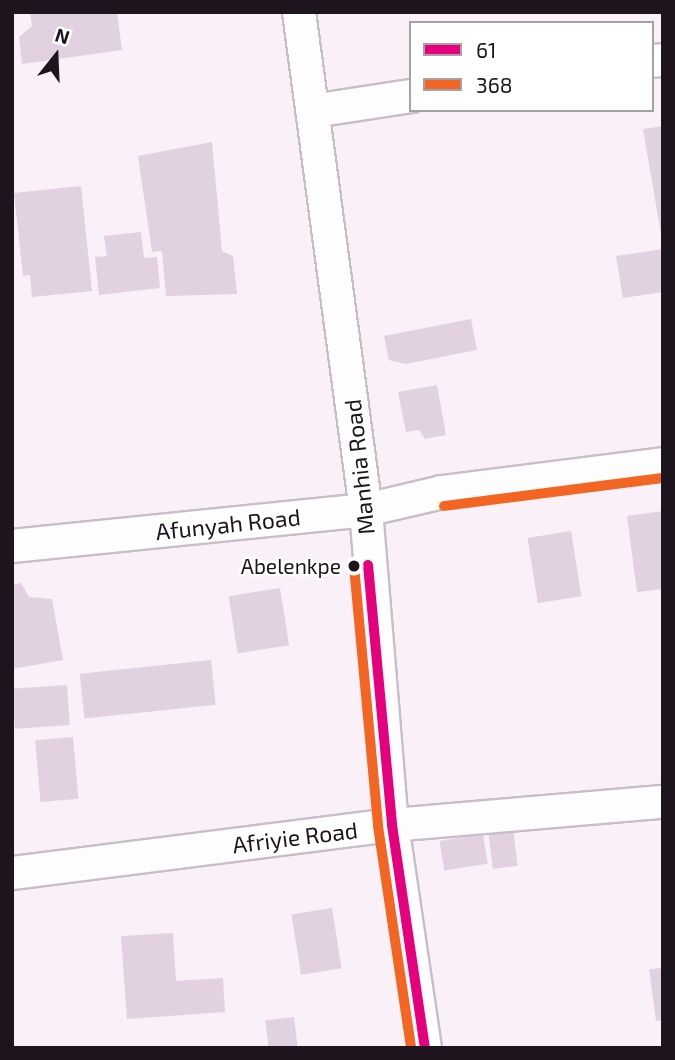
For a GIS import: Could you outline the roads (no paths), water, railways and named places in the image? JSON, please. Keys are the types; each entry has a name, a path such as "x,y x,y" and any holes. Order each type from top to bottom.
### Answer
{"street":[{"name":"Manhia Road","path":"299,12 366,510 393,825 425,1048"},
{"path":"313,111 409,96"},
{"name":"Afunyah Road","path":"12,546 366,510 442,492 663,464"},
{"name":"Afriyie Road","path":"12,873 393,825 663,802"}],"place":[{"name":"Abelenkpe","path":"354,566"}]}
